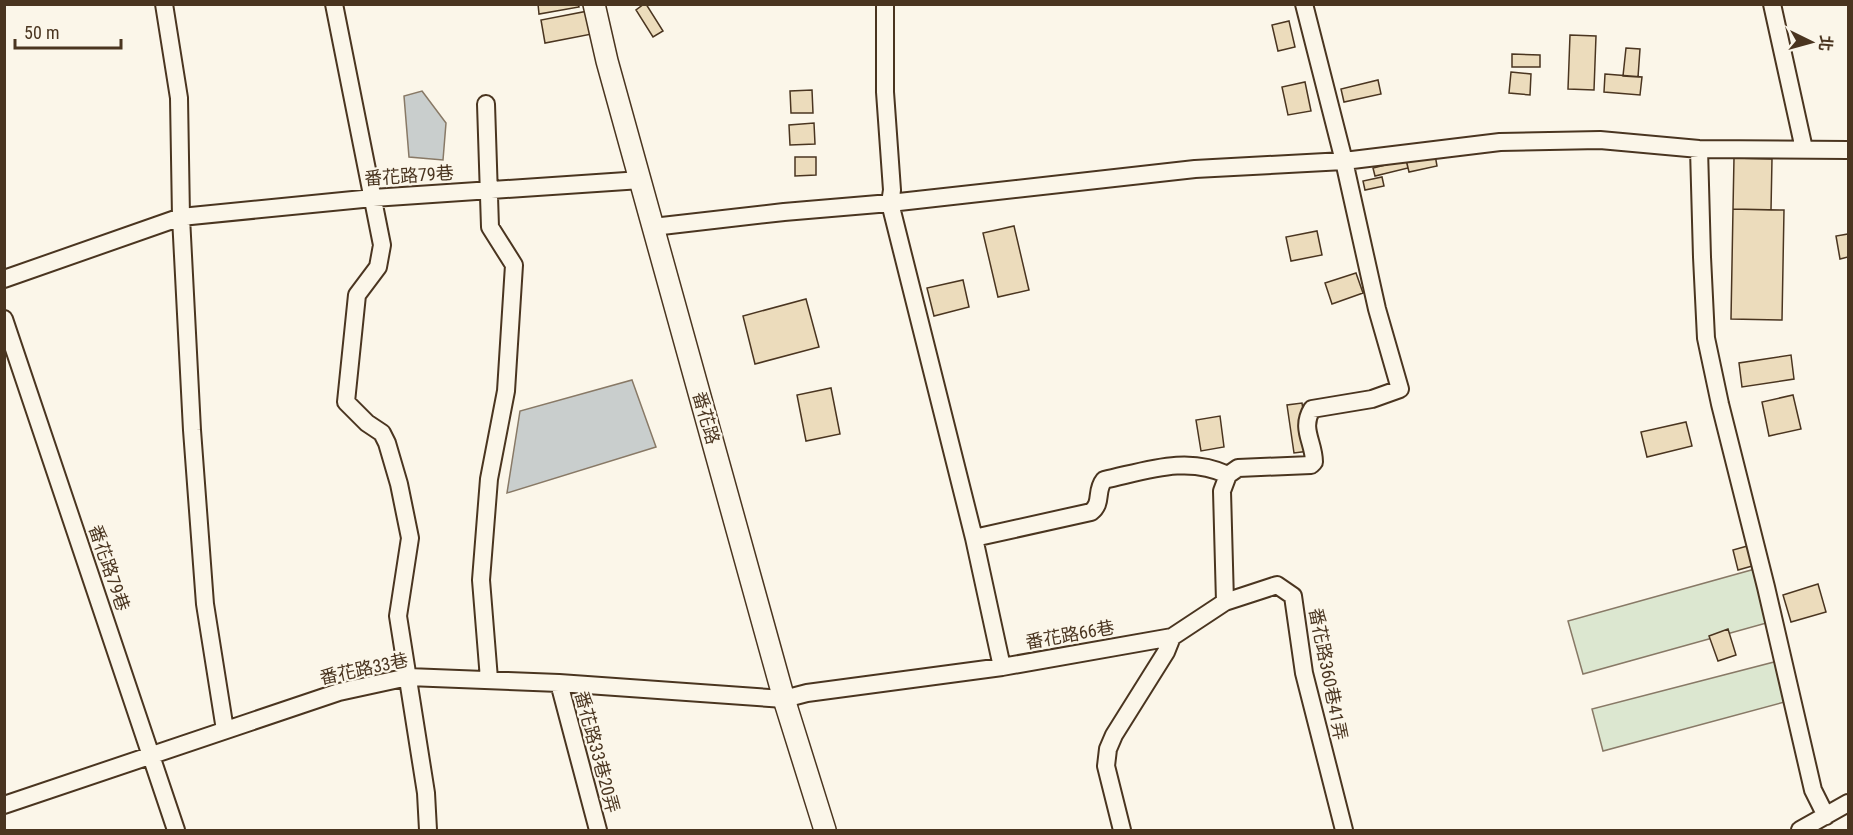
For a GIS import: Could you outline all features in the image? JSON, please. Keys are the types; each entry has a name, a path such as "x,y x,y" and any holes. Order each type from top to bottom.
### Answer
{"main road":[{"name":"番花路","path":"594,4 607,61 784,699 825,831"}],"street":[{"path":"164,4 179,98 181,217 192,430 205,604 225,730"},
{"path":"334,4 382,245 378,267 357,295 346,402 367,423 382,433 387,443 399,484 410,538 398,616 426,793 428,831"},
{"path":"885,4 885,92 892,190 890,203 974,538 1002,667"},
{"path":"1225,602 1222,491 1228,475 1238,468 1311,465 1314,462 1314,455 1306,418 1312,409 1372,399 1400,389 1377,309 1344,161 1304,4"},
{"path":"1772,4 1804,149"},
{"path":"486,104 490,227 514,265 506,391 489,479 481,580 489,679"},
{"path":"653,227 1195,169 1344,161 1500,142 1600,140 1699,149 1848,150"},
{"path":"1699,149 1706,338 1813,790 1826,816"},
{"name":"番花路79巷","path":"4,279 181,217 373,198 640,180"},
{"name":"番花路79巷","path":"4,319 176,831"},
{"path":"974,538 1091,512 1099,503 1099,488 1104,480 1181,464 1213,468 1228,475"},
{"name":"番花路360巷41弄","path":"1225,602 1276,585 1293,596 1304,673 1344,831"},
{"name":"番花路66巷","path":"784,699 807,693 1002,667 1172,637 1225,602"},
{"path":"1122,831 1106,766 1108,749 1114,735 1166,652 1172,637"},
{"name":"番花路33巷","path":"4,805 339,692 408,677 559,683 784,699"},
{"name":"番花路33巷20弄","path":"559,683 598,831"},
{"path":"1800,831 1848,803"}],"green space":[{"path":"1755,569 1770,622 1583,674 1568,621"},
{"path":"1778,661 1788,701 1603,751 1592,709"}],"shaded area":[{"path":"422,91 446,123 443,160 409,157 404,96"},
{"path":"632,380 656,447 507,493 520,411"}],"building":[{"path":"538,4 578,4 579,7 539,14"},
{"path":"644,4 663,31 653,37 636,10"},
{"path":"588,11 592,34 545,43 541,20"},
{"path":"1289,21 1295,47 1278,51 1272,25"},
{"path":"1570,35 1596,36 1594,90 1568,89"},
{"path":"1626,48 1640,49 1638,77 1623,76"},
{"path":"1512,54 1540,55 1540,67 1512,67"},
{"path":"1511,72 1531,74 1530,95 1509,93"},
{"path":"1605,74 1642,77 1640,95 1604,92"},
{"path":"1378,80 1381,94 1344,102 1341,89"},
{"path":"1305,82 1311,111 1288,115 1282,87"},
{"path":"812,90 813,113 791,113 790,91"},
{"path":"814,123 815,144 790,145 789,125"},
{"path":"1434,149 1437,166 1409,172 1405,155"},
{"path":"795,157 816,157 816,175 795,176"},
{"path":"1734,158 1772,159 1771,210 1733,209"},
{"path":"1406,160 1408,168 1375,176 1373,168"},
{"path":"1382,177 1384,186 1365,190 1363,181"},
{"path":"1733,209 1784,210 1782,320 1731,319"},
{"path":"1014,226 1029,290 998,297 983,233"},
{"path":"1317,231 1322,255 1291,261 1286,237"},
{"path":"1848,234 1848,257 1840,259 1836,236"},
{"path":"1356,273 1363,293 1332,304 1325,283"},
{"path":"963,280 969,307 934,316 927,288"},
{"path":"806,299 819,347 755,364 743,316"},
{"path":"1791,355 1794,379 1742,387 1739,363"},
{"path":"831,388 840,434 806,441 797,395"},
{"path":"1793,395 1801,429 1769,436 1762,402"},
{"path":"1302,403 1309,451 1294,453 1287,405"},
{"path":"1220,416 1224,447 1201,451 1196,420"},
{"path":"1686,422 1692,446 1647,457 1641,432"},
{"path":"1758,543 1763,563 1738,570 1733,550"},
{"path":"1818,584 1826,612 1791,622 1783,595"},
{"path":"1728,629 1736,655 1718,661 1709,636"}]}
